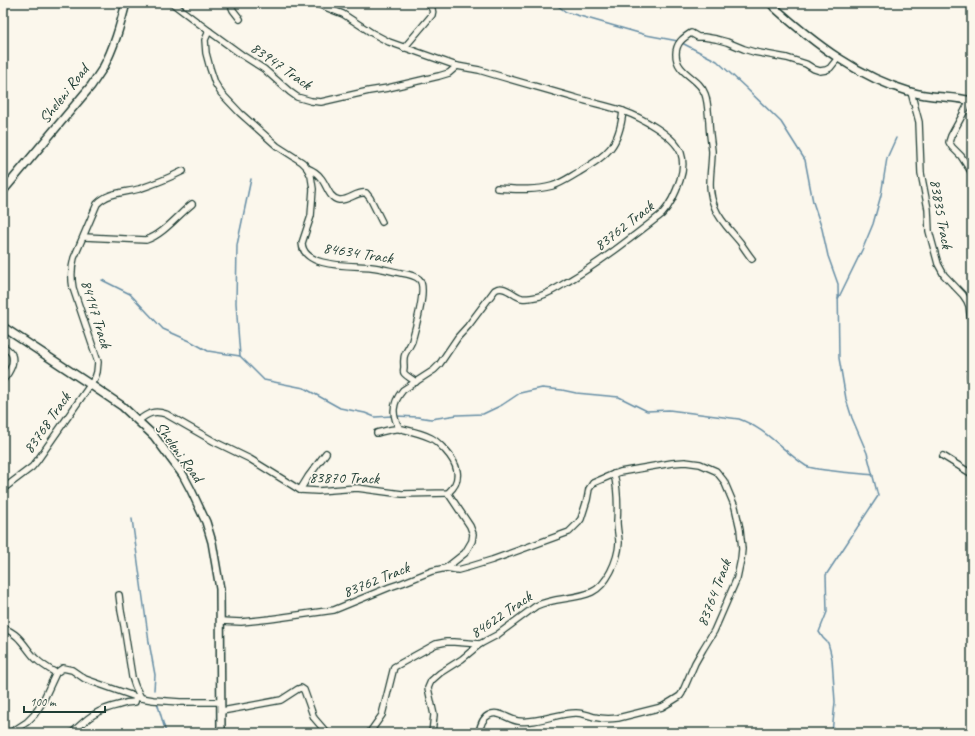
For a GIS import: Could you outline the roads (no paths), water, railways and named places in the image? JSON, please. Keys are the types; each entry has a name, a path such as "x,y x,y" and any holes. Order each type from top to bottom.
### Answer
{"street":[{"name":"Sheleni Road","path":"3,191 90,86 102,68 116,39 126,3"},
{"name":"83947 Track","path":"172,3 209,32 264,69 290,92 298,97 311,101 321,102 388,88 449,73 457,66"},
{"path":"230,3 240,19"},
{"name":"83762 Track","path":"315,3 343,14 372,33 404,48 457,66 479,70 584,101 624,111 656,127 675,144 682,154 682,173 672,201 662,214 587,271 541,296 524,298 518,297 503,288 495,290 439,365 434,370 403,390 394,411 395,421 400,429"},
{"path":"404,48 432,15 432,8 428,3"},
{"path":"771,3 803,33 838,58 872,78 911,92 971,101 949,142 961,156 972,173"},
{"path":"209,32 205,40 206,53 215,83 221,93 240,113 277,146 297,159 321,178 329,193 335,198 343,200 362,192 366,193 382,222"},
{"path":"752,259 719,218 710,196 712,151 707,101 701,86 679,66 676,52 678,45 684,38 692,33 698,37 716,39 754,52 788,58 806,64 814,69 823,71 830,68 838,58"},
{"name":"83835 Track","path":"911,92 919,122 921,173 928,209 929,231 938,264 944,275 967,301 972,330"},
{"path":"497,188 519,189 551,186 560,183 602,158 614,145 622,124 624,111"},
{"name":"84634 Track","path":"306,166 311,176 312,189 311,216 302,243 304,252 310,257 323,263 342,266 371,267 413,276 419,279 423,287 422,297 412,342 405,355 403,371 416,382"},
{"name":"84147 Track","path":"91,384 97,372 98,362 73,288 71,267 94,210 101,200 113,194 136,190 183,171"},
{"path":"84,237 138,240 150,239 192,204"},
{"name":"Sheleni Road","path":"3,327 122,406 154,436 183,475 206,522 212,542 220,589 221,733"},
{"path":"3,346 12,355 13,362 11,369 3,380"},
{"path":"972,367 970,377 972,383"},
{"name":"83768 Track","path":"3,489 32,467 91,384"},
{"name":"83870 Track","path":"138,421 152,413 159,412 166,414 215,442 255,462 300,490 318,491 357,488 402,494 448,493"},
{"path":"377,432 400,429 432,438 450,456 457,468 458,472 456,482 448,493"},
{"path":"300,490 326,453"},
{"path":"943,456 972,474"},
{"name":"83764 Track","path":"446,568 458,570 469,567 569,532 581,519 591,484 614,474 626,471 678,462 700,464 716,471 724,481 738,517 742,549 737,578 714,631 703,649 682,693 676,699 662,707 612,719 576,713 528,721 518,721 503,715 490,714 486,716 481,724 479,733"},
{"name":"84622 Track","path":"432,733 434,715 429,685 434,678 462,659 480,644 497,635 536,606 552,600 583,596 598,589 606,580 618,552 619,543 617,523 617,489 614,474"},
{"name":"83762 Track","path":"221,621 241,622 334,610 432,571 446,568 469,547 473,538 473,531 448,493"},
{"path":"972,563 972,598"},
{"path":"119,595 120,612 124,626 137,699"},
{"path":"3,628 14,633 38,660 56,673"},
{"path":"369,732 382,715 394,667 436,644 454,642 480,644"},
{"path":"10,733 27,722 34,715 42,703 56,673 63,668 68,668 85,679 137,699 180,702 221,702"},
{"path":"222,711 281,700 301,688 304,690 314,718 327,733"},
{"path":"72,733 99,711 137,699"},
{"path":"369,732 377,733"}],"waterway":[{"path":"554,3 566,12 646,35 678,41"},
{"path":"682,43 717,61 781,122 805,160 813,202 822,229 828,256 838,284 839,358 846,399 852,418 867,453 878,496 826,575 827,612 819,632 828,643 832,659 835,702 832,733"},
{"path":"838,299 873,224 881,195 887,158 896,138"},
{"path":"251,179 237,245 236,303 240,356 264,380 304,388 340,408 365,413 375,417 392,416"},
{"path":"102,280 130,294 163,329 208,351 240,356"},
{"path":"396,416 431,419 457,415 483,414 502,405 520,393 542,388 619,397 647,411 669,410 739,419 766,434 808,467 873,475"},
{"path":"132,519 155,675 154,690"},
{"path":"157,702 166,733"},
{"path":"505,729 515,733"}]}
